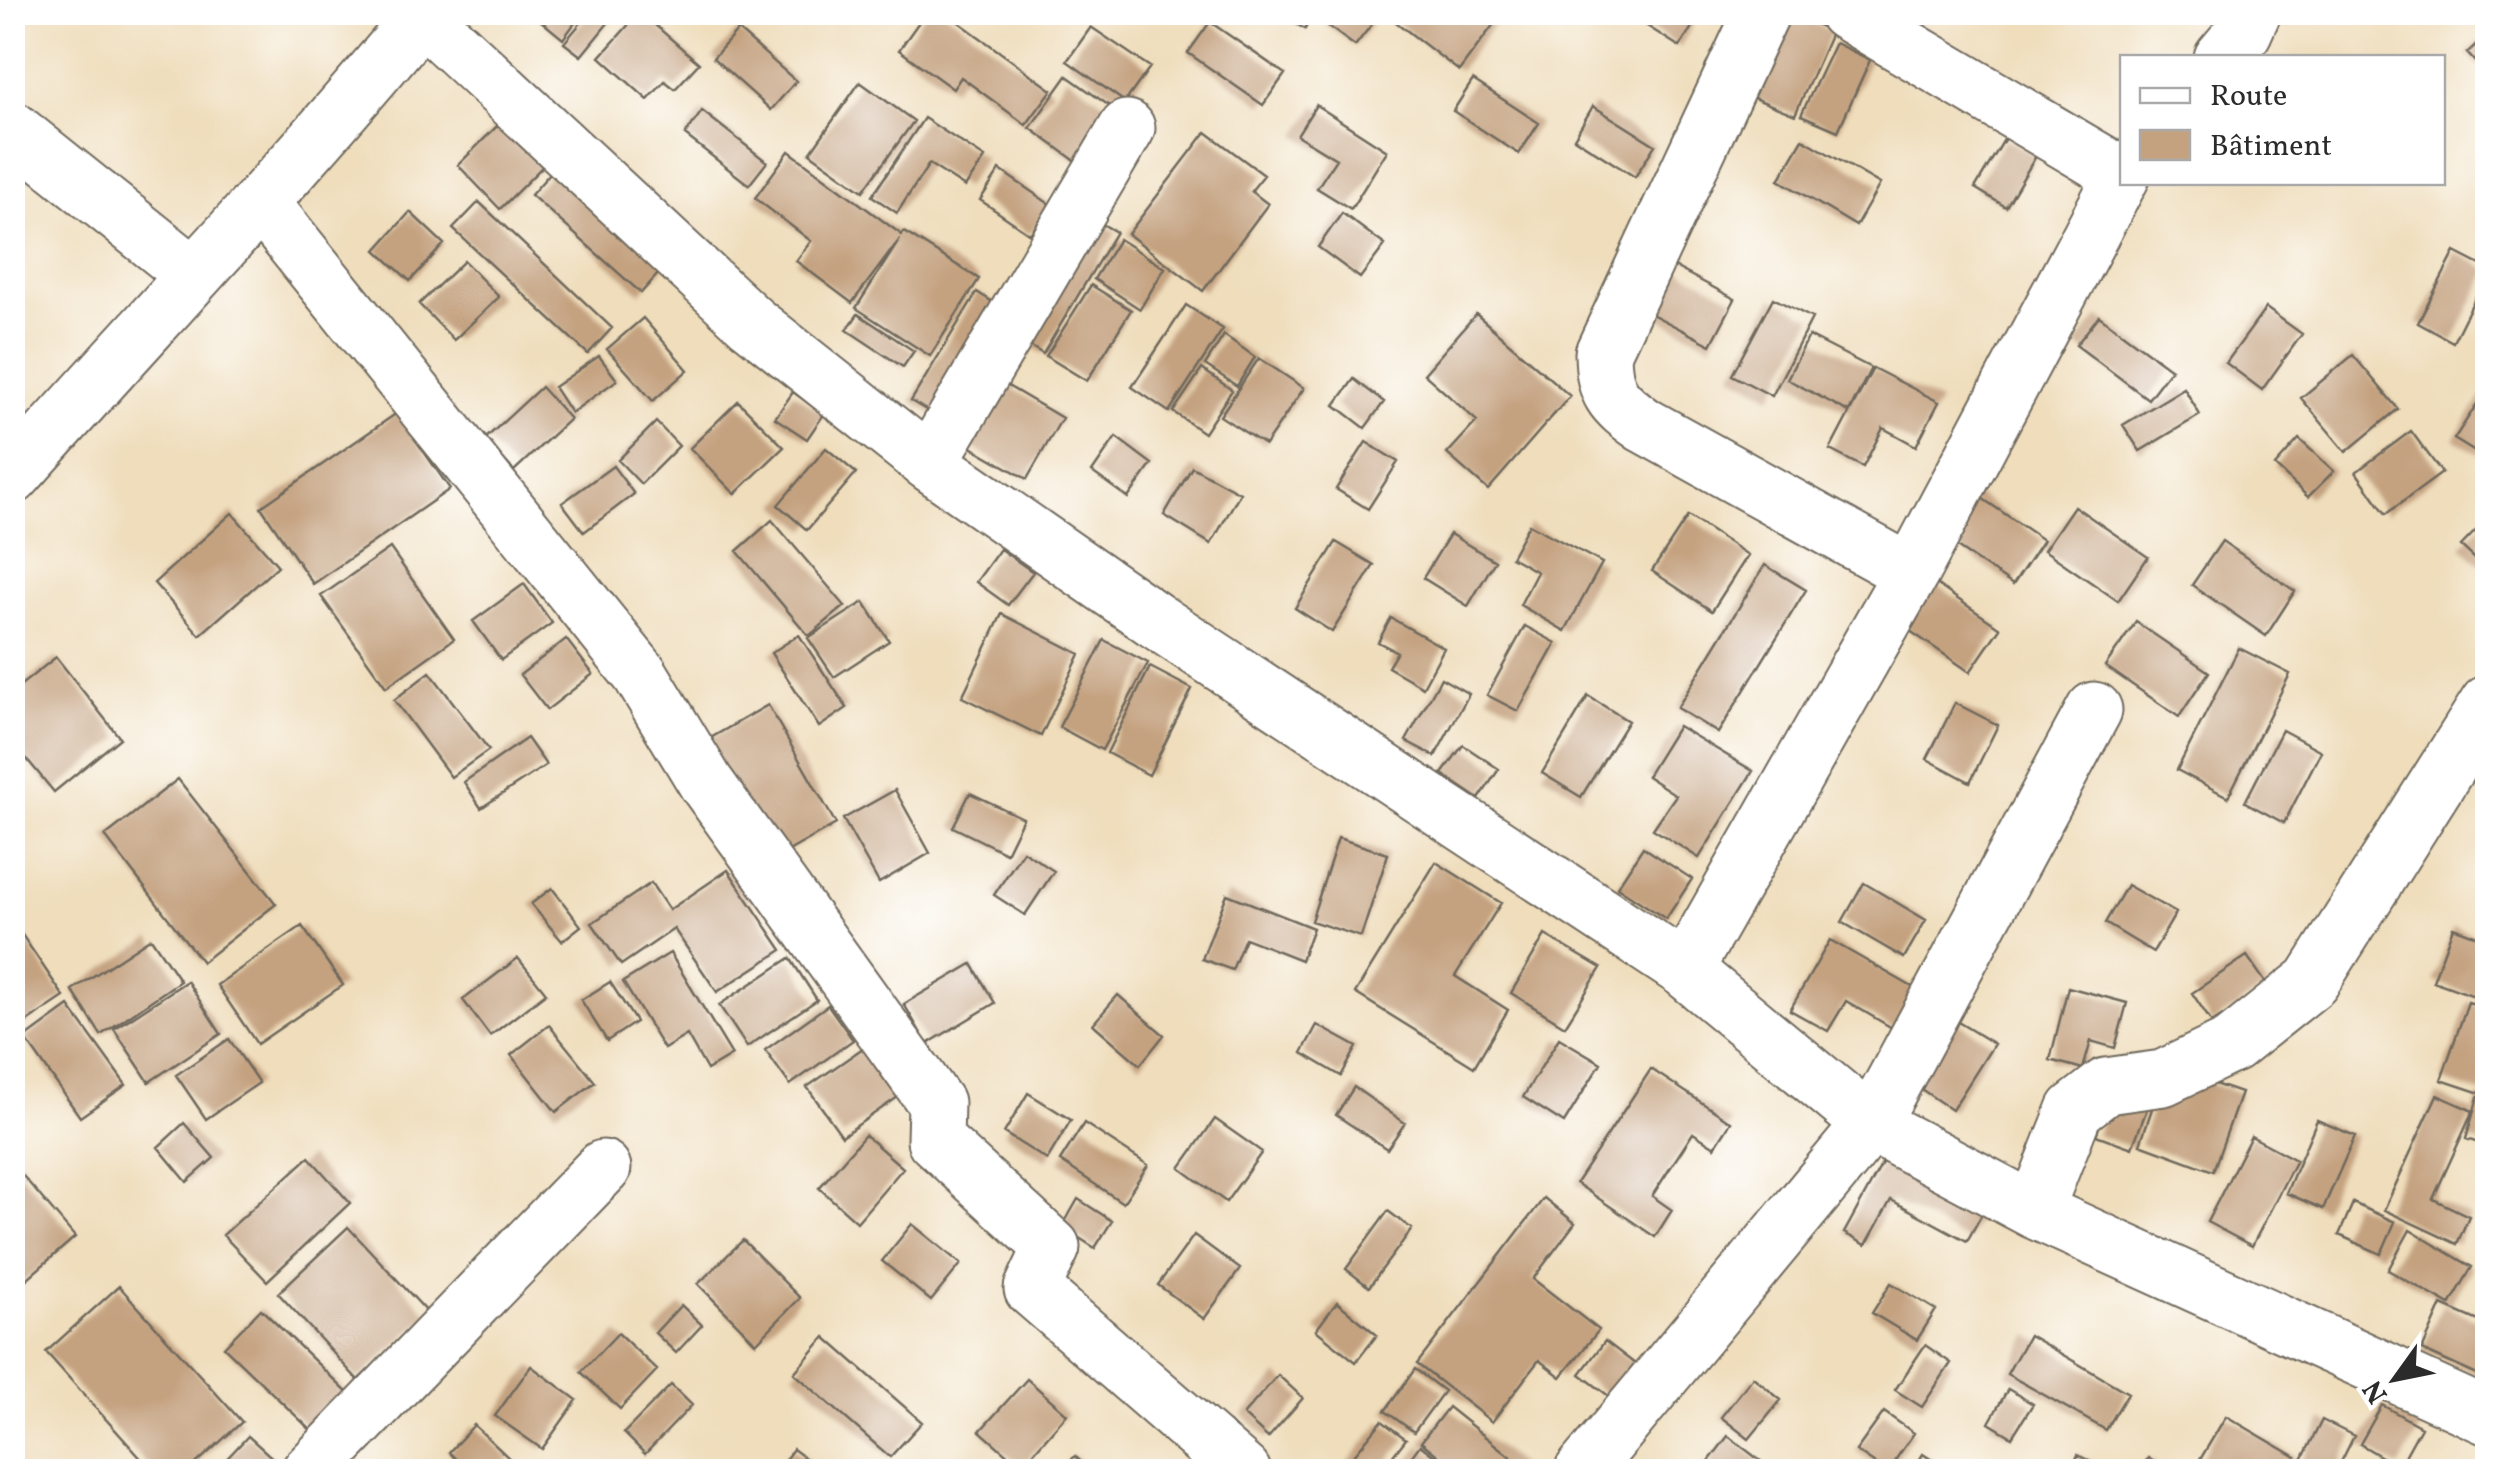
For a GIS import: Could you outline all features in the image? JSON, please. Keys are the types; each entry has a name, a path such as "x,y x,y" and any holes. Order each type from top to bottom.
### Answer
{"street":[{"path":"1762,12 1603,353 1604,383 1619,407 1644,425 1911,573"},
{"path":"1846,12 2120,175"},
{"path":"2225,55 2244,32 2253,12"},
{"path":"12,477 193,274 262,204 424,14 751,322 929,462 1155,620 1685,970 1870,1124 2036,1211 2488,1417"},
{"path":"929,462 1128,128"},
{"path":"12,130 193,274"},
{"path":"1685,970 1911,573 2120,180"},
{"path":"262,204 640,674 706,783 936,1102 935,1140 1052,1246 1032,1289 1243,1472"},
{"path":"2036,1211 2075,1110 2106,1086 2163,1078 2232,1045 2312,981 2488,703"},
{"path":"1582,1472 1870,1124 2094,710"},
{"path":"309,1472 603,1168"}],"building":[{"path":"546,12 583,12 563,39 540,20"},
{"path":"590,12 617,12 581,56 564,43"},
{"path":"640,12 699,63 675,89 665,81 648,100 600,57"},
{"path":"926,12 945,12 1052,90 1026,125 961,77 953,89 899,50"},
{"path":"1275,12 1314,12 1305,29"},
{"path":"1333,12 1356,12 1372,24 1355,46 1325,24"},
{"path":"1383,12 1479,12 1494,24 1459,71"},
{"path":"1625,12 1701,12 1680,47"},
{"path":"1786,12 1832,31 1795,115 1749,96"},
{"path":"1210,22 1285,74 1263,105 1188,53"},
{"path":"1091,27 1150,67 1125,102 1067,61"},
{"path":"738,30 796,81 771,110 713,58"},
{"path":"2488,33 2488,76 2467,53"},
{"path":"1835,43 1870,60 1838,131 1801,115"},
{"path":"1067,76 1118,112 1081,165 1030,128"},
{"path":"1473,80 1539,123 1519,154 1453,111"},
{"path":"860,82 914,121 863,191 810,153"},
{"path":"1316,105 1387,151 1351,209 1317,188 1336,159 1297,135"},
{"path":"1593,106 1655,145 1635,177 1574,138"},
{"path":"702,111 767,162 749,185 685,135"},
{"path":"924,118 985,158 965,187 929,164 897,213 872,196"},
{"path":"504,119 546,163 500,209 458,165"},
{"path":"1206,132 1264,175 1251,191 1268,204 1203,291 1128,234"},
{"path":"2005,138 2036,156 2006,207 1975,188"},
{"path":"1803,139 1880,184 1856,226 1779,180"},
{"path":"789,151 902,235 904,232 979,279 930,356 856,308 900,239 852,303 796,261 811,241 755,198"},
{"path":"557,165 666,265 641,293 531,195"},
{"path":"1000,170 1051,205 1030,234 980,200"},
{"path":"479,202 612,328 588,354 453,229"},
{"path":"410,212 444,244 410,281 376,250"},
{"path":"1342,213 1385,245 1360,278 1318,247"},
{"path":"1085,214 1116,232 1043,354 1012,335"},
{"path":"1119,239 1165,268 1140,309 1094,279"},
{"path":"2455,252 2488,272 2453,342 2418,323"},
{"path":"464,261 499,297 454,340 419,304"},
{"path":"1671,265 1735,299 1711,345 1646,311"},
{"path":"1091,285 1131,310 1087,381 1046,356"},
{"path":"977,292 1003,309 938,417 911,401"},
{"path":"1773,298 1812,318 1772,396 1732,375"},
{"path":"1186,305 1223,329 1169,412 1132,387"},
{"path":"2266,308 2302,334 2262,390 2226,363"},
{"path":"858,314 914,351 903,367 847,330"},
{"path":"1476,314 1570,396 1488,490 1447,454 1477,421 1424,374"},
{"path":"2099,316 2171,369 2148,399 2076,345"},
{"path":"643,318 688,370 653,401 607,349"},
{"path":"1224,335 1255,357 1237,386 1205,365"},
{"path":"1809,336 1871,368 1849,412 1787,379"},
{"path":"2353,355 2398,409 2346,452 2301,398"},
{"path":"599,356 617,380 571,413 554,387"},
{"path":"1259,358 1304,388 1265,445 1220,416"},
{"path":"1873,368 1939,402 1916,446 1883,428 1863,467 1830,450"},
{"path":"1202,369 1232,390 1204,433 1173,412"},
{"path":"996,379 1062,418 1027,479 961,441"},
{"path":"1354,379 1384,402 1365,428 1335,405"},
{"path":"541,387 570,419 514,471 485,439"},
{"path":"2488,387 2488,460 2454,439"},
{"path":"2184,388 2200,415 2140,451 2123,425"},
{"path":"793,392 824,414 807,439 775,418"},
{"path":"738,401 784,447 735,494 690,448"},
{"path":"397,413 450,489 313,584 261,507"},
{"path":"656,422 679,446 641,484 618,460"},
{"path":"2411,431 2442,473 2386,514 2356,472"},
{"path":"1116,437 1152,464 1128,498 1092,472"},
{"path":"2299,439 2334,471 2308,497 2275,466"},
{"path":"1366,442 1398,462 1368,509 1336,489"},
{"path":"826,448 856,473 807,530 778,505"},
{"path":"613,466 634,494 584,532 562,503"},
{"path":"1192,467 1240,493 1211,544 1164,515"},
{"path":"1970,490 2043,540 2013,585 1939,535"},
{"path":"2074,506 2148,557 2118,601 2044,550"},
{"path":"232,513 278,566 200,635 154,583"},
{"path":"1688,516 1748,555 1712,611 1652,571"},
{"path":"2488,518 2488,571 2461,546"},
{"path":"772,520 845,606 809,636 737,551"},
{"path":"1529,524 1602,563 1565,631 1520,605 1537,572 1511,557"},
{"path":"1450,534 1495,561 1468,606 1423,578"},
{"path":"2222,541 2295,591 2266,636 2192,585"},
{"path":"1336,542 1374,565 1332,632 1295,608"},
{"path":"390,548 454,639 386,687 321,596"},
{"path":"1000,549 1033,572 1008,605 976,582"},
{"path":"1765,565 1806,590 1718,733 1677,708"},
{"path":"1927,578 2000,628 1970,672 1897,622"},
{"path":"524,584 552,623 501,660 473,621"},
{"path":"864,602 889,641 834,677 808,638"},
{"path":"1002,614 1080,654 1041,736 962,697"},
{"path":"1391,618 1444,648 1423,687 1388,667 1397,652 1378,642"},
{"path":"2136,622 2209,672 2179,717 2105,666"},
{"path":"1525,626 1556,643 1518,711 1487,695"},
{"path":"799,635 847,708 819,727 771,653"},
{"path":"566,639 593,674 547,710 520,675"},
{"path":"1104,640 1148,663 1102,750 1059,727"},
{"path":"2239,648 2290,674 2228,797 2177,770"},
{"path":"56,657 120,738 54,792 12,741 12,692"},
{"path":"1150,667 1192,689 1149,775 1107,753"},
{"path":"430,672 489,750 451,777 394,700"},
{"path":"1441,678 1469,694 1435,756 1406,741"},
{"path":"1588,696 1628,721 1581,797 1542,773"},
{"path":"1955,703 1998,725 1970,782 1927,759"},
{"path":"768,705 836,824 769,862 702,743"},
{"path":"1678,726 1753,771 1699,858 1653,829 1676,795 1647,776"},
{"path":"2282,730 2321,751 2284,823 2245,802"},
{"path":"527,738 546,765 481,808 464,782"},
{"path":"1463,745 1499,769 1479,799 1442,774"},
{"path":"178,779 276,904 202,962 105,836"},
{"path":"895,790 930,853 879,883 843,819"},
{"path":"970,793 1023,818 1006,853 953,827"},
{"path":"1338,838 1388,854 1361,937 1311,921"},
{"path":"1643,847 1692,879 1666,919 1617,887"},
{"path":"1023,851 1054,871 1025,915 994,895"},
{"path":"1436,862 1501,903 1455,976 1508,1010 1474,1067 1355,993"},
{"path":"728,870 782,950 717,992 674,929 621,965 592,923 651,883 669,910"},
{"path":"1864,883 1926,920 1904,958 1842,922"},
{"path":"2127,885 2176,913 2153,952 2105,923"},
{"path":"552,888 581,926 562,941 531,904"},
{"path":"1227,894 1313,928 1301,960 1245,938 1232,970 1202,959"},
{"path":"16,926 64,997 12,1032 12,928"},
{"path":"302,926 343,985 257,1044 217,985"},
{"path":"2453,927 2488,940 2488,1001 2433,981"},
{"path":"1545,935 1601,968 1565,1026 1511,993"},
{"path":"151,938 180,981 101,1035 72,990"},
{"path":"1830,940 1921,992 1899,1032 1846,1001 1828,1031 1790,1010"},
{"path":"670,953 732,1055 707,1070 687,1035 664,1049 623,982"},
{"path":"2247,956 2268,986 2212,1023 2192,993"},
{"path":"518,958 546,993 490,1036 463,1000"},
{"path":"790,958 817,1000 747,1047 719,1005"},
{"path":"972,964 995,1003 927,1044 904,1004"},
{"path":"187,981 221,1034 149,1082 114,1029"},
{"path":"610,982 636,1022 607,1041 581,1000"},
{"path":"2068,987 2127,1003 2115,1048 2091,1041 2083,1069 2050,1060"},
{"path":"1118,995 1164,1035 1140,1065 1093,1024"},
{"path":"2468,1002 2488,1008 2486,1095 2441,1080"},
{"path":"828,1005 853,1040 790,1085 765,1050"},
{"path":"69,1006 126,1085 80,1117 25,1038"},
{"path":"1953,1019 1994,1044 1952,1110 1912,1083"},
{"path":"549,1025 595,1082 556,1112 511,1055"},
{"path":"1317,1025 1357,1047 1341,1076 1302,1053"},
{"path":"1559,1038 1601,1063 1564,1123 1523,1097"},
{"path":"229,1039 259,1083 206,1119 176,1075"},
{"path":"863,1048 898,1097 842,1136 807,1087"},
{"path":"1651,1069 1731,1122 1715,1147 1693,1133 1652,1196 1672,1210 1655,1237 1576,1183"},
{"path":"2200,1079 2241,1093 2213,1171 2140,1144 2156,1097"},
{"path":"1354,1087 1405,1123 1387,1149 1336,1115"},
{"path":"1028,1093 1071,1120 1047,1160 1004,1133"},
{"path":"2437,1095 2473,1111 2433,1199 2469,1216 2457,1244 2384,1210"},
{"path":"2478,1097 2488,1100 2488,1146 2466,1139"},
{"path":"2150,1101 2132,1148 2096,1135 2103,1117"},
{"path":"1215,1119 1262,1152 1226,1202 1180,1168"},
{"path":"2317,1120 2355,1136 2323,1209 2286,1193"},
{"path":"184,1123 214,1158 187,1182 158,1147"},
{"path":"1084,1123 1148,1165 1123,1203 1060,1161"},
{"path":"865,1135 903,1168 857,1222 819,1188"},
{"path":"2251,1136 2296,1160 2252,1246 2207,1222"},
{"path":"309,1157 350,1203 267,1281 223,1235"},
{"path":"1884,1160 1982,1214 1967,1241 1891,1200 1866,1245 1844,1233"},
{"path":"12,1163 75,1237 12,1292"},
{"path":"1544,1198 1575,1223 1533,1279 1599,1330 1561,1377 1539,1360 1492,1422 1417,1364"},
{"path":"1078,1199 1112,1221 1095,1248 1062,1227"},
{"path":"2353,1203 2395,1222 2381,1254 2339,1235"},
{"path":"1388,1211 1412,1229 1369,1287 1346,1269"},
{"path":"912,1224 961,1264 931,1301 882,1261"},
{"path":"348,1227 429,1314 358,1380 278,1293"},
{"path":"2410,1230 2472,1267 2450,1305 2388,1270"},
{"path":"1194,1235 1240,1269 1204,1319 1158,1285"},
{"path":"743,1240 800,1298 756,1343 698,1284"},
{"path":"1891,1283 1936,1310 1917,1340 1872,1313"},
{"path":"119,1286 242,1422 187,1472 153,1472 46,1352"},
{"path":"1337,1302 1377,1335 1356,1362 1316,1330"},
{"path":"681,1305 702,1325 676,1353 655,1333"},
{"path":"2442,1305 2488,1325 2488,1380 2422,1350"},
{"path":"261,1309 353,1398 317,1436 224,1347"},
{"path":"618,1333 657,1370 620,1409 581,1372"},
{"path":"2029,1335 2128,1393 2106,1430 2007,1374"},
{"path":"825,1337 922,1422 890,1457 794,1373"},
{"path":"1605,1341 1635,1364 1610,1397 1580,1374"},
{"path":"1925,1345 1951,1363 1922,1407 1895,1390"},
{"path":"531,1366 577,1400 542,1449 495,1416"},
{"path":"1415,1369 1444,1391 1414,1432 1385,1411"},
{"path":"1278,1375 1303,1398 1268,1438 1243,1415"},
{"path":"1753,1377 1781,1400 1749,1439 1721,1417"},
{"path":"1027,1379 1067,1414 1021,1467 980,1431"},
{"path":"671,1385 692,1405 645,1454 624,1433"},
{"path":"2008,1389 2033,1404 2012,1437 1989,1423"},
{"path":"2382,1405 2421,1427 2399,1467 2360,1444"},
{"path":"1448,1407 1522,1466 1518,1472 1459,1472 1421,1442"},
{"path":"1884,1412 1914,1433 1887,1472 1856,1451"},
{"path":"2226,1416 2296,1457 2287,1472 2202,1472 2195,1468"},
{"path":"2322,1420 2354,1436 2336,1472 2296,1472"},
{"path":"1382,1421 1406,1439 1380,1472 1340,1472"},
{"path":"474,1425 510,1459 498,1472 468,1472 449,1452"},
{"path":"248,1436 288,1472 228,1472 221,1465"},
{"path":"1728,1436 1775,1472 1722,1472 1709,1461"},
{"path":"1420,1445 1455,1472 1400,1472"},
{"path":"793,1449 824,1472 776,1472"},
{"path":"1923,1454 1950,1472 1912,1472"},
{"path":"2078,1455 2111,1472 2070,1472"},
{"path":"1075,1456 1091,1472 1060,1472"},
{"path":"2148,1458 2169,1472 2139,1472"}]}
